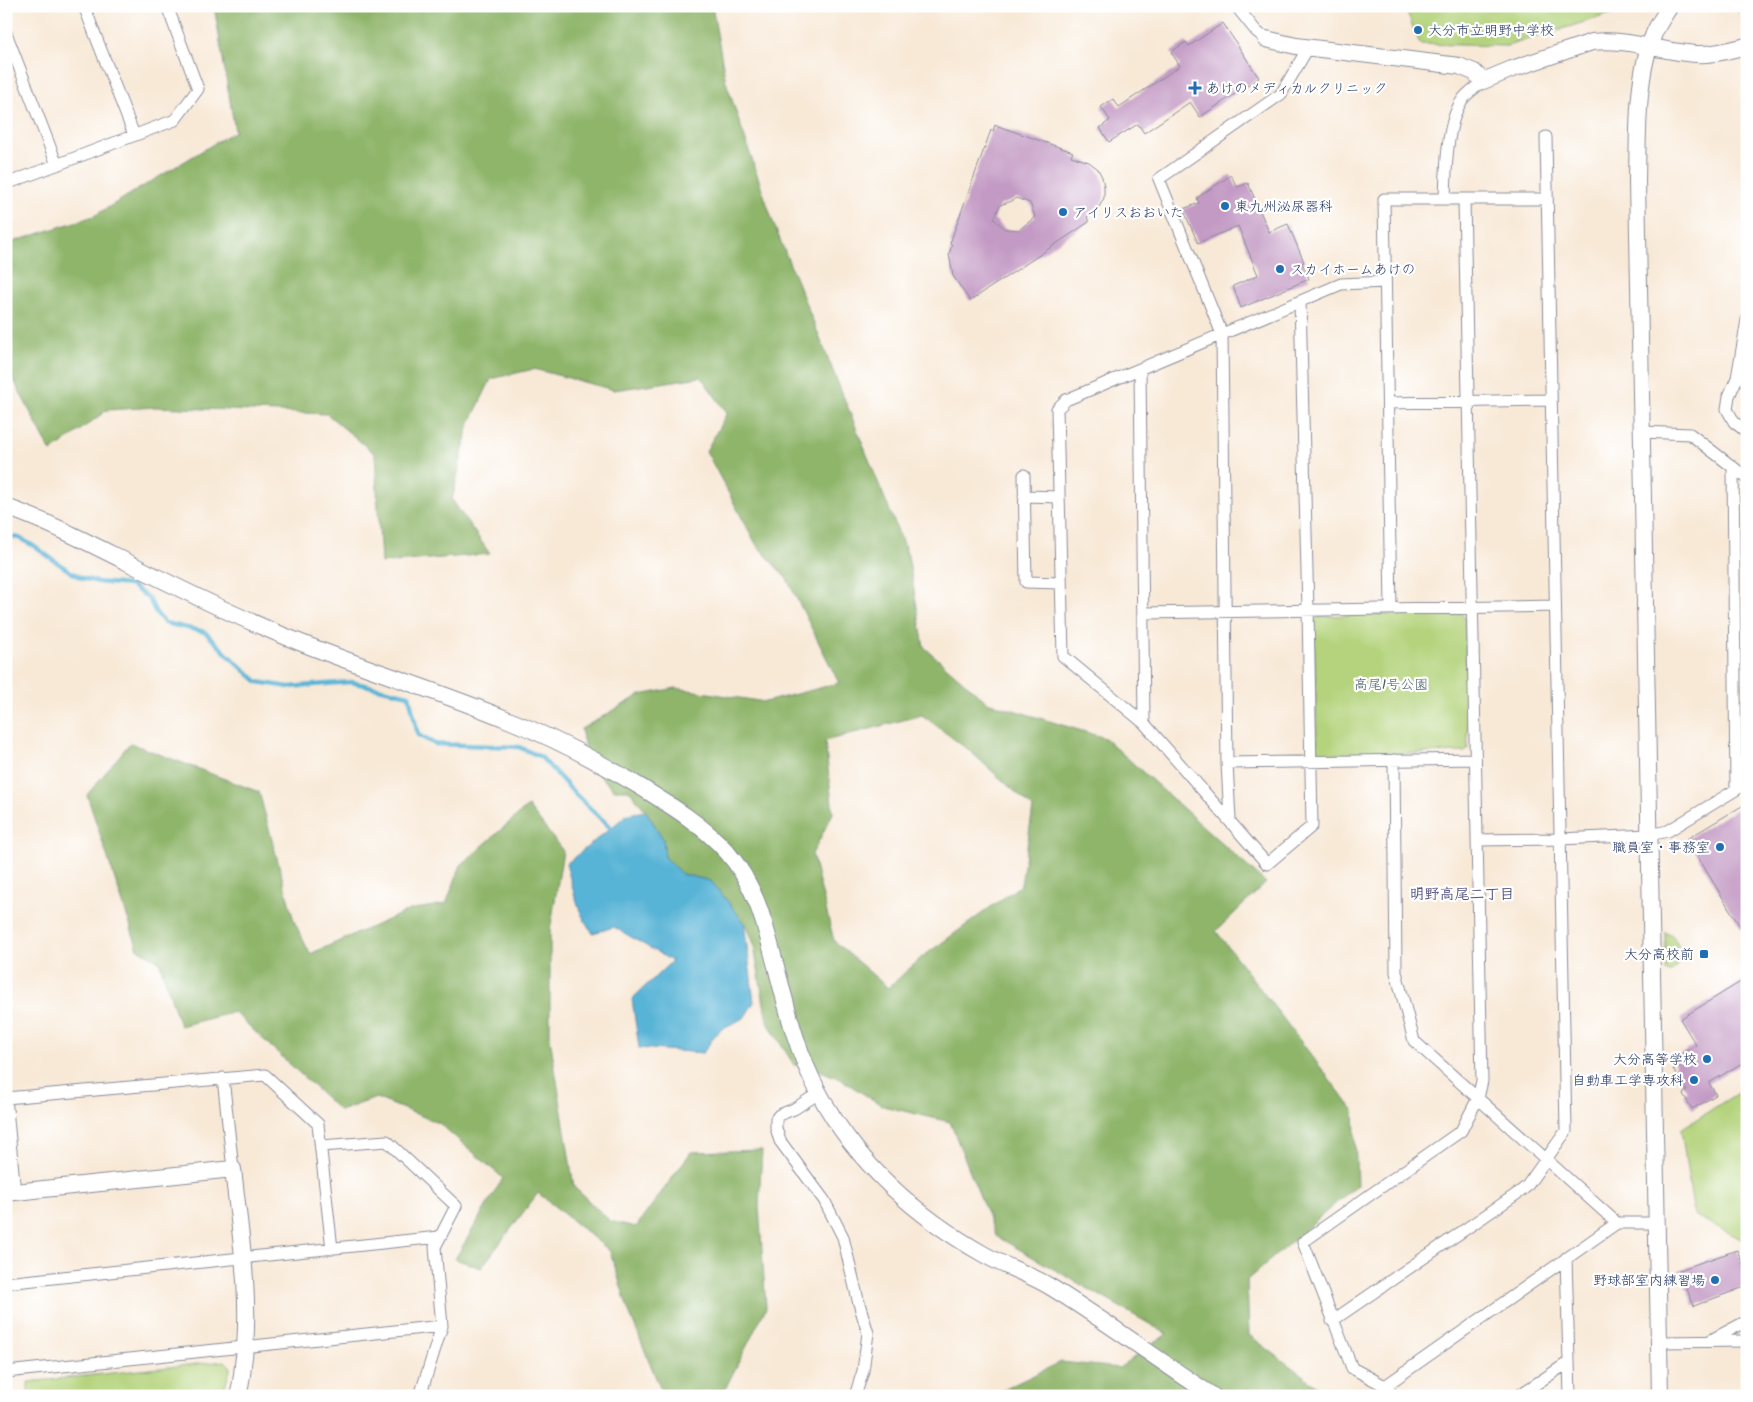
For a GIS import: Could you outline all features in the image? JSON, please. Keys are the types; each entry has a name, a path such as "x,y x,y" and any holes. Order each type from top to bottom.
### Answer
{"street":[{"path":"84,6 134,136"},
{"path":"6,184 175,120 198,89 167,6"},
{"path":"1236,6 1266,39 1308,48 1459,66 1474,72 1483,81"},
{"path":"1660,1396 1637,181 1640,106 1649,46 1657,27 1670,6"},
{"path":"6,33 57,165"},
{"path":"1445,198 1450,137 1458,108 1464,98 1483,81 1528,63 1592,42 1616,41 1694,54 1708,54 1747,46"},
{"path":"1230,820 1227,763 1222,334 1159,179 1281,94 1308,48"},
{"path":"1332,1321 1521,1191 1566,1131 1546,136"},
{"path":"1391,609 1384,199 1547,199"},
{"path":"1394,1396 1386,1386 1352,1368 1332,1321 1303,1242 1461,1131 1478,1098 1482,1081 1464,199"},
{"path":"1300,301 1312,826 1268,864 1144,723 1063,656 1057,409 1066,400 1300,301 1341,284 1385,282"},
{"path":"1747,320 1737,378 1729,396 1727,409 1734,422 1747,432"},
{"path":"1140,369 1144,723"},
{"path":"1388,403 1551,400"},
{"path":"1642,432 1690,434 1747,478"},
{"path":"1733,467 1736,789"},
{"path":"1024,475 1026,582 1061,583"},
{"path":"1024,496 1059,497"},
{"path":"6,507 62,530 264,628 334,656 468,704 544,735 614,771 676,810 709,835 727,852 742,872 754,893 795,1036 819,1093 855,1148 877,1173 907,1202 951,1236 991,1258 1045,1283 1213,1396"},
{"path":"1143,613 1555,606"},
{"path":"1227,763 1475,759"},
{"path":"1394,760 1396,972 1414,1042 1617,1223"},
{"path":"1477,840 1560,840 1649,835 1668,831 1747,783"},
{"path":"233,1169 10,1193 6,1098 265,1074 318,1124 332,1249"},
{"path":"223,1078 247,1317 246,1347 238,1396"},
{"path":"819,1093 794,1109 779,1115 776,1119 776,1128 780,1141 824,1200 843,1237 868,1333 863,1371 855,1396"},
{"path":"321,1146 387,1141 456,1206 435,1247 442,1326 420,1396"},
{"path":"1386,1386 1617,1223 1656,1223"},
{"path":"6,1283 439,1238"},
{"path":"1566,1258 1570,1396"},
{"path":"1708,1342 1747,1321"},
{"path":"6,1372 442,1326"},
{"path":"1659,1342 1747,1341"},
{"path":"1518,1396 1569,1362"}],"path":[{"path":"1727,6 1742,13 1747,13"}],"green space":[{"path":"214,6 712,6 726,82 774,225 908,556 924,647 987,702 1105,738 1266,883 1216,931 1354,1111 1357,1185 1247,1280 1249,1335 1330,1396 990,1396 1061,1362 1119,1368 1167,1334 996,1236 950,1122 883,1106 840,1079 821,1071 794,1065 767,1021 753,941 744,922 711,881 682,874 665,858 663,839 646,811 629,790 614,790 588,764 581,729 640,695 676,688 765,702 839,683 787,579 756,544 706,451 727,413 701,377 614,390 534,369 491,379 468,427 452,500 490,554 381,563 375,454 327,414 156,407 107,410 51,452 11,375 12,317 6,318 6,244 94,216 235,131","holes":["922,715 971,752 1033,808 1021,885 921,958 888,988 834,941 812,854 833,813 825,741"]},
{"path":"1404,6 1636,6 1507,46 1420,44"},
{"name":"高尾1号公園","path":"1461,613 1465,618 1468,749 1465,752 1323,755 1317,750 1314,621 1320,616"},
{"path":"130,743 259,792 294,921 310,954 410,910 446,904 461,865 528,806 563,851 550,931 550,1038 574,1187 610,1221 636,1227 691,1152 762,1150 759,1206 766,1308 725,1389 663,1395 629,1312 610,1251 538,1193 481,1268 455,1259 503,1178 439,1123 376,1098 340,1111 234,1012 180,1026 159,961 138,949 87,795"},
{"path":"1665,932 1671,935 1680,950 1678,962 1671,972 1666,972"},
{"path":"1747,1087 1747,1242 1694,1215 1681,1129"},
{"path":"225,1361 231,1367 222,1396 28,1396 28,1382"}],"water":[{"path":"646,811 663,839 665,858 682,874 711,881 744,922 754,1002 744,1018 723,1028 715,1035 703,1053 639,1048 632,999 672,961 614,927 593,933 579,909 566,864 628,814"}],"building":[{"name":"あけのメディカルクリニック","path":"1223,23 1259,78 1200,117 1190,102 1144,133 1138,124 1109,142 1100,128 1110,120 1101,107 1113,99 1119,107 1180,66 1171,52 1186,42 1189,46"},
{"name":"アイリスおおいた","path":"995,125 1073,152 1071,156 1089,162 1098,169 1102,177 1104,198 1099,207 1087,217 1089,222 970,301 953,276 949,254 952,245 950,243 991,130 993,131","holes":["1016,198 1030,203 1035,217 1019,230 1005,229 994,219 1000,205"]},
{"path":"1231,175 1237,187 1248,183 1269,232 1288,224 1309,279 1241,308 1233,286 1258,275 1238,226 1198,243 1183,209 1199,203 1197,198"},
{"name":"職員室・事務室","path":"1747,803 1747,938 1687,839"},
{"path":"1747,978 1747,1060 1709,1083 1716,1095 1692,1109 1683,1094 1687,1091 1673,1069 1676,1067 1672,1059 1696,1045 1680,1019"},
{"name":"野球部室内練習場","path":"1737,1250 1747,1274 1747,1286 1694,1306 1679,1270"}],"waterway":[{"path":"6,535 19,538 32,545 82,578 133,587 149,599 156,613 165,623 205,632 258,682 289,687 351,682 409,695 418,735 435,744 519,747 541,757 576,795 614,831"}],"place":[{"name":"大分市立明野中学校","path":"1418,30"},
{"name":"あけのメディカルクリニック","path":"1195,88"},
{"name":"東九州泌尿器科","path":"1225,206"},
{"name":"アイリスおおいた","path":"1063,212"},
{"name":"スカイホームあけの","path":"1280,269"},
{"name":"職員室・事務室","path":"1720,847"},
{"name":"大分高校前","path":"1704,954"},
{"name":"大分高等学校","path":"1707,1059"},
{"name":"自動車工学専攻科","path":"1694,1080"},
{"name":"野球部室内練習場","path":"1715,1280"}],"district":[{"name":"明野高尾二丁目","path":"1462,894"}]}
